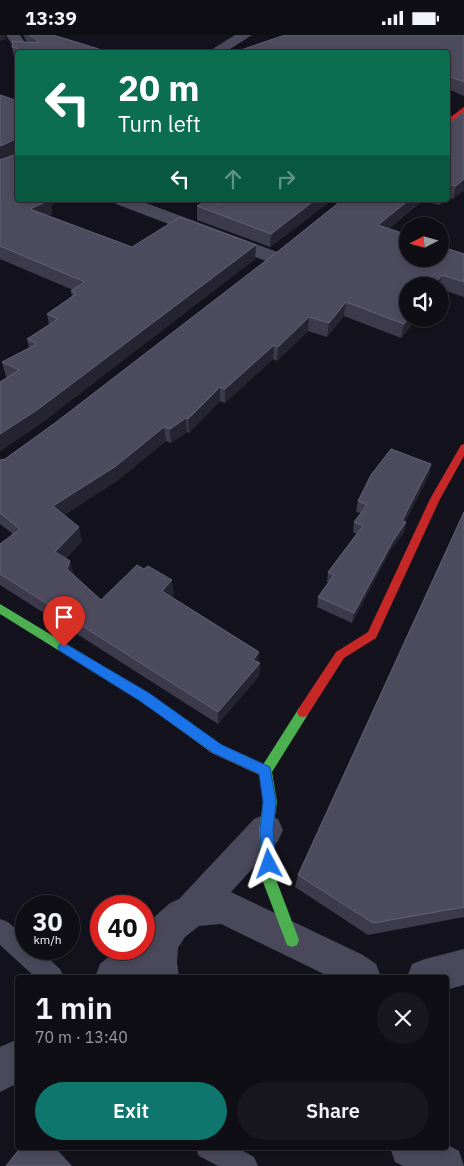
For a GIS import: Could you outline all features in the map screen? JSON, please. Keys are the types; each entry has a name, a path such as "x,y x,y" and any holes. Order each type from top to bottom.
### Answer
{"street":[{"path":"13,35 24,50"},
{"path":"218,50 245,35"},
{"path":"450,120 464,109"},
{"path":"127,202 272,257"},
{"path":"292,940 270,881 266,830 270,802 265,771 340,655 372,635 436,499 464,447"},
{"path":"0,608 144,697 217,749 265,771"},
{"path":"115,975 180,919 266,830"},
{"path":"160,975 158,969 160,947 180,919 208,905 223,906 350,967 360,975"},
{"path":"432,975 464,967"},
{"path":"0,1072 15,1060"}],"lane":[{"path":"0,930 50,975"},
{"path":"214,1150 245,1166"}],"building":[{"path":"29,35 53,35 102,50 21,50 12,47 13,41 38,43 37,40"},
{"path":"285,35 464,35 464,82 450,77 450,50 241,50"},
{"path":"0,95 15,100 15,139 0,146"},
{"path":"464,112 464,179 456,186 450,184 450,123"},
{"path":"15,155 15,202 46,202 30,209 132,247 180,217 256,245 37,410 0,434 0,382 19,370 2,362 37,344 27,339 58,319 47,314 76,294 71,291 85,282 0,246 0,160"},
{"path":"204,202 220,204 223,202 312,202 271,234 197,206"},
{"path":"340,202 407,202 378,225 399,232 399,267 449,267 449,249 464,254 464,282 442,275 440,277 399,277 399,322 346,302 329,323 309,317 278,347 274,345 225,389 220,387 188,419 186,418 170,429 164,427 116,466 53,506 79,527 55,552 70,561 67,569 101,600 137,565 144,569 148,566 172,580 162,591 259,652 253,660 260,663 218,712 0,574 0,544 20,529 0,513 0,460 5,459 55,423"},
{"path":"391,449 431,464 402,521 406,522 393,541 354,613 318,597 334,575 328,572 363,526 354,522 367,505 358,501 371,475"},
{"path":"464,512 464,907 373,923 298,875"},
{"path":"19,1150 56,1150 71,1166 6,1166"}],"traffic: fast":[{"path":"0,608 144,697 171,716"},
{"path":"292,940 270,882 266,830 270,802 265,771 303,712"}],"traffic: slow":[{"path":"171,716 217,749 265,771"}],"traffic: jam":[{"path":"450,120 464,109"},
{"path":"303,712 340,655 372,635 435,499 464,447"}],"route":[{"path":"64,647 144,697 217,749 265,771 270,802 266,830 269,864"}]}
